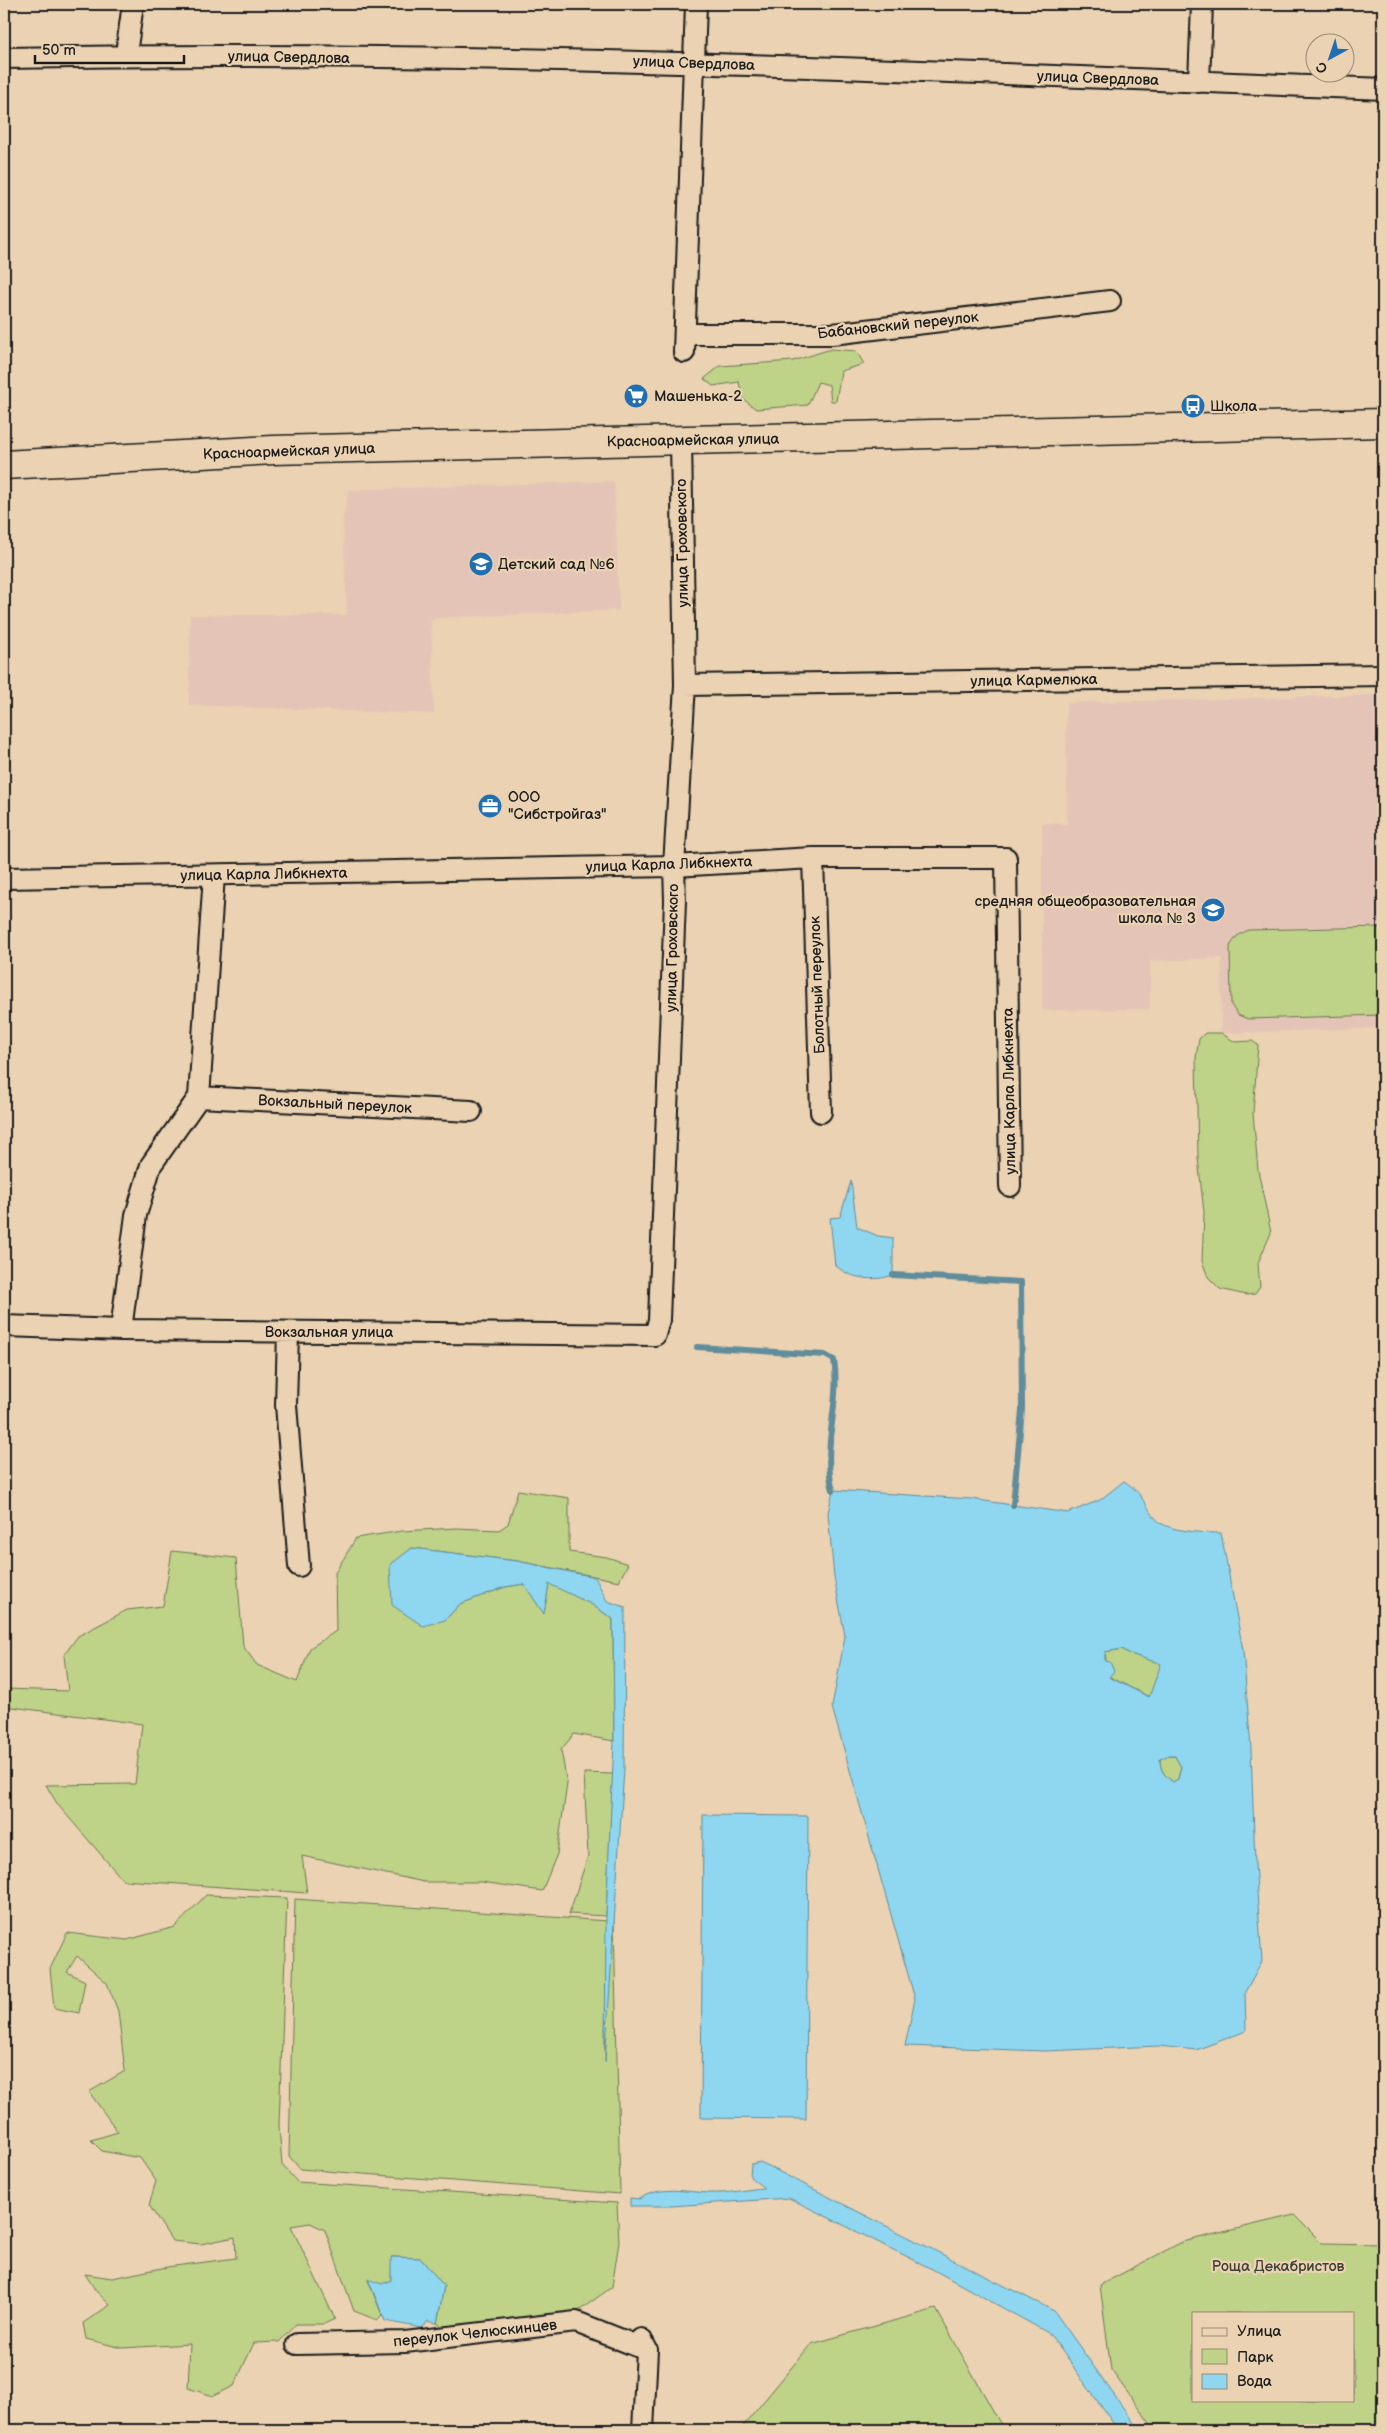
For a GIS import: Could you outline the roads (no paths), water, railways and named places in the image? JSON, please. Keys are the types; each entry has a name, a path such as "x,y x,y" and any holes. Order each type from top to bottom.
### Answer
{"main road":[{"name":"Красноармейская улица","path":"4,465 273,450 1383,423"}],"street":[{"path":"126,54 133,4"},
{"path":"693,62 696,4"},
{"path":"1200,82 1202,4"},
{"name":"улица Свердлова","path":"4,58 126,54 693,62 1383,89"},
{"name":"Бабановский переулок","path":"693,62 684,343 832,334 1110,301"},
{"name":"улица Гроховского","path":"655,1335 659,1310 675,901 674,866 685,685 681,440"},
{"name":"улица Кармелюка","path":"685,685 1383,674"},
{"name":"улица Карла Либкнехта","path":"4,878 674,866 813,858 1006,858 1010,1186"},
{"name":"Болотный переулок","path":"813,858 822,1112"},
{"path":"121,1330 136,1215 151,1165 199,1097 214,874"},
{"name":"Вокзальный переулок","path":"199,1097 471,1111"},
{"name":"Вокзальная улица","path":"4,1326 121,1330 655,1335"},
{"path":"288,1332 286,1405 299,1566"},
{"name":"переулок Челюскинцев","path":"297,2344 405,2342 576,2322 644,2345 643,2430"}],"water":[{"path":"851,1181 857,1227 878,1236 893,1238 893,1275 870,1279 862,1278 841,1270 835,1265 830,1218 840,1217"},
{"path":"1124,1481 1136,1490 1152,1514 1162,1524 1187,1531 1221,1533 1243,1650 1251,1749 1255,1864 1262,1961 1245,1992 1246,2031 1196,2050 1159,2046 1045,2051 905,2046 915,1999 832,1707 845,1636 834,1577 828,1513 833,1490 971,1499 1068,1513 1100,1500","holes":["1122,1649 1135,1656 1161,1664 1149,1697 1109,1677 1114,1671 1110,1662 1105,1661 1105,1652","1167,1756 1175,1756 1181,1767 1178,1779 1173,1782 1165,1775 1161,1767 1160,1759"]},
{"path":"412,1548 517,1561 595,1577 607,1601 625,1607 624,1769 605,2062 606,1916 614,1741 613,1619 591,1604 549,1584 544,1614 524,1584 505,1587 460,1604 445,1620 423,1626 392,1605 390,1565"},
{"path":"703,1815 808,1816 806,2119 701,2118"},
{"path":"760,2162 1054,2311 1139,2430 1118,2430 1050,2334 934,2270 789,2198 671,2206 630,2206 630,2198 639,2199 656,2192 717,2193 764,2188 750,2177 751,2164"},
{"path":"391,2257 420,2258 444,2286 437,2323 428,2321 422,2328 385,2321 368,2279 382,2284 391,2280"}],"waterway":[{"path":"893,1275 1021,1282 1022,1410 1013,1505"},
{"path":"697,1347 825,1355 834,1360 835,1393 829,1458 833,1490"}],"place":[{"name":"Машенька-2","path":"636,396"},
{"name":"Школа","path":"1193,406"},
{"name":"Детский сад №6","path":"481,564"},
{"name":"ООО \"Сибстройгаз\"","path":"490,806"},
{"name":"средняя общеобразовательная школа № 3","path":"1213,910"}],"park label":[{"name":"Роща Декабристов","path":"1278,2266"}]}
